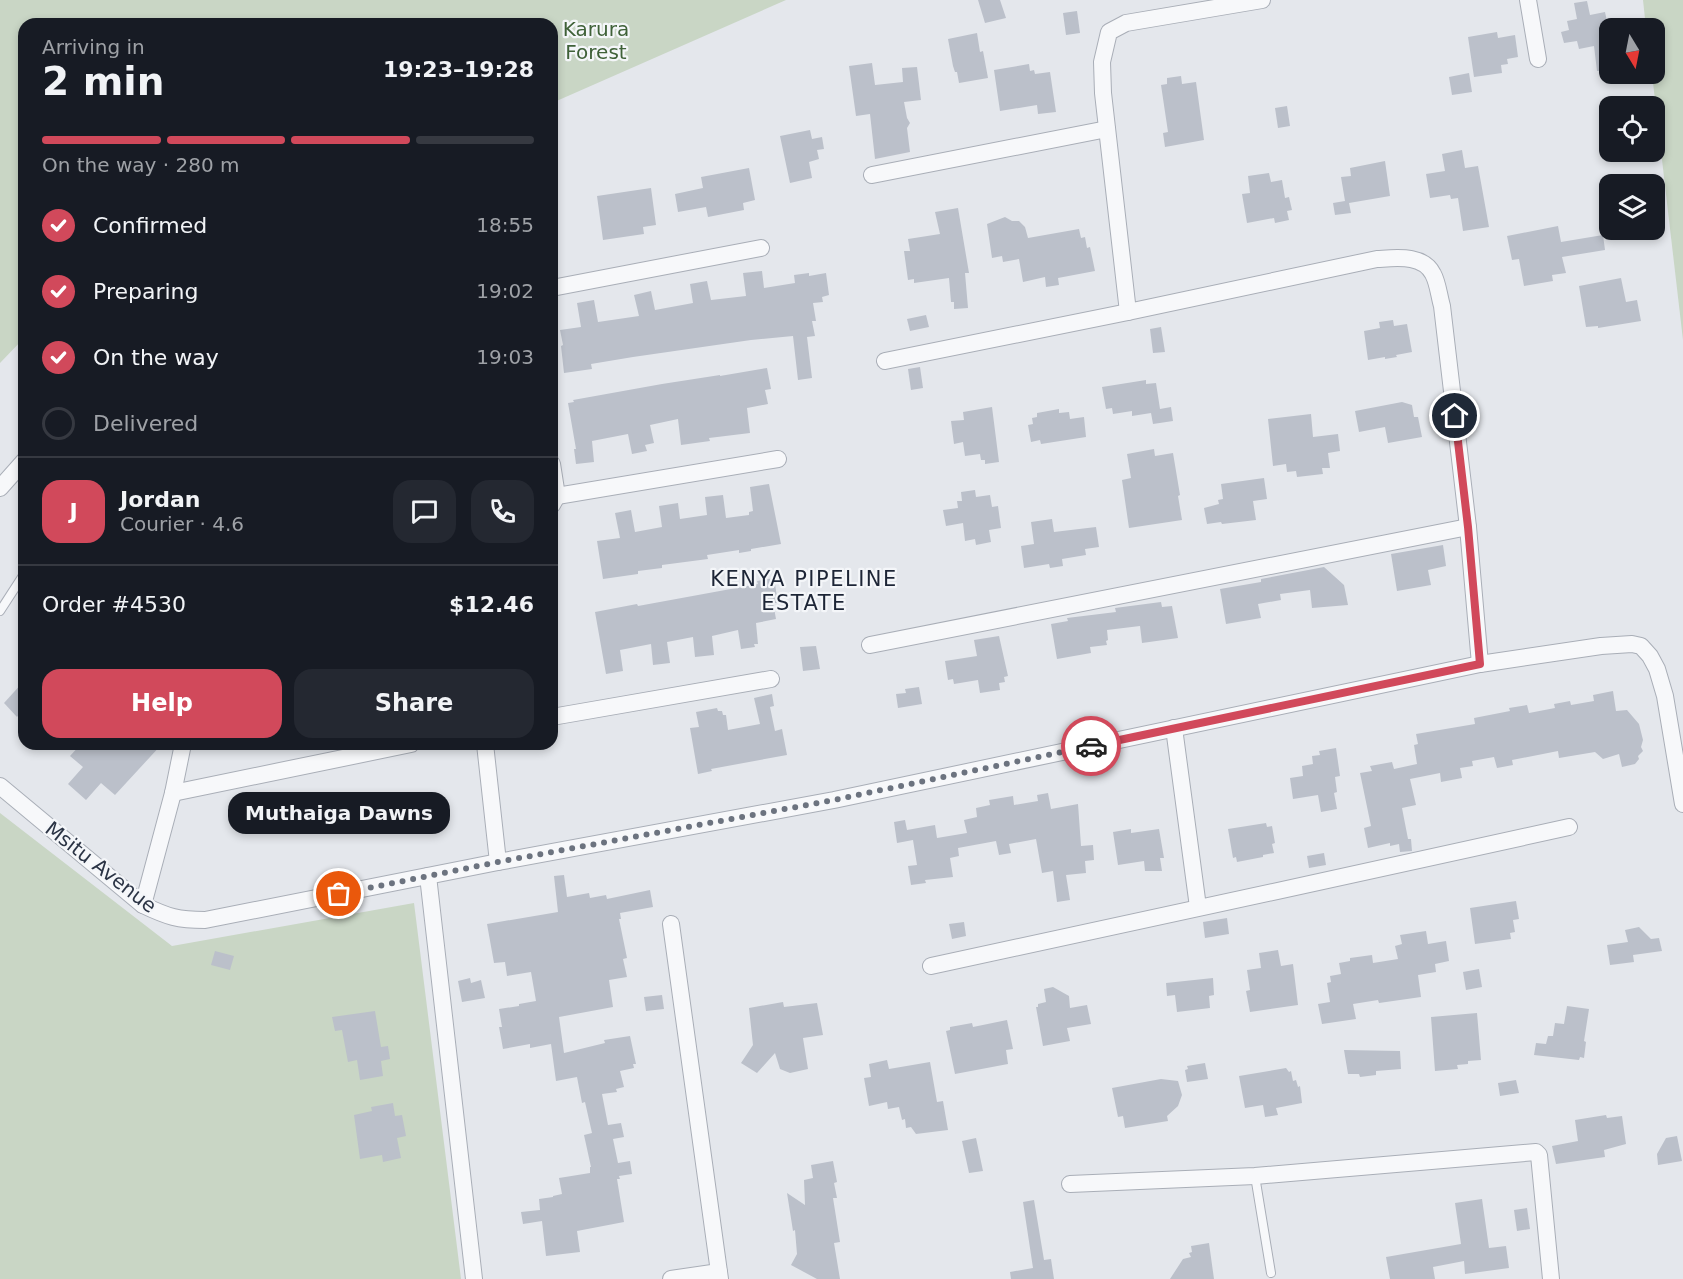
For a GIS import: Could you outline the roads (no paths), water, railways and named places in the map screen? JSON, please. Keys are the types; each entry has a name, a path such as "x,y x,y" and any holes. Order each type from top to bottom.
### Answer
{"street":[{"path":"1128,312 1102,93 1101,62 1109,32 1126,23 1262,0"},
{"path":"1528,0 1538,59"},
{"path":"872,176 1107,129"},
{"path":"558,287 761,248"},
{"path":"885,361 1377,259 1401,258 1420,261 1434,275 1442,306 1468,527 1480,664"},
{"path":"558,500 778,459"},
{"path":"0,488 18,467"},
{"path":"870,645 1468,527"},
{"name":"Msitu Avenue","path":"0,786 143,905 177,919 205,920 498,862 834,800 1480,664 1601,646 1632,644 1641,646 1657,669 1665,696 1683,804"},
{"path":"558,716 771,679"},
{"path":"1174,728 1198,907"},
{"path":"143,905 173,793 182,750"},
{"path":"173,793 382,750"},
{"path":"486,750 498,862"},
{"path":"931,966 1198,907 1413,863 1569,827"},
{"path":"428,876 474,1279"},
{"path":"671,924 720,1275 671,1279"},
{"path":"1070,1184 1255,1176 1536,1152 1539,1155 1551,1279"}],"lane":[{"path":"0,611 18,583"},
{"path":"1255,1176 1271,1273"}],"place":[{"name":"Muthaiga Dawns","path":"339,894"}],"district":[{"name":"KENYA PIPELINE ESTATE","path":"804,591"}],"park label":[{"name":"Karura Forest","path":"596,40"}]}
